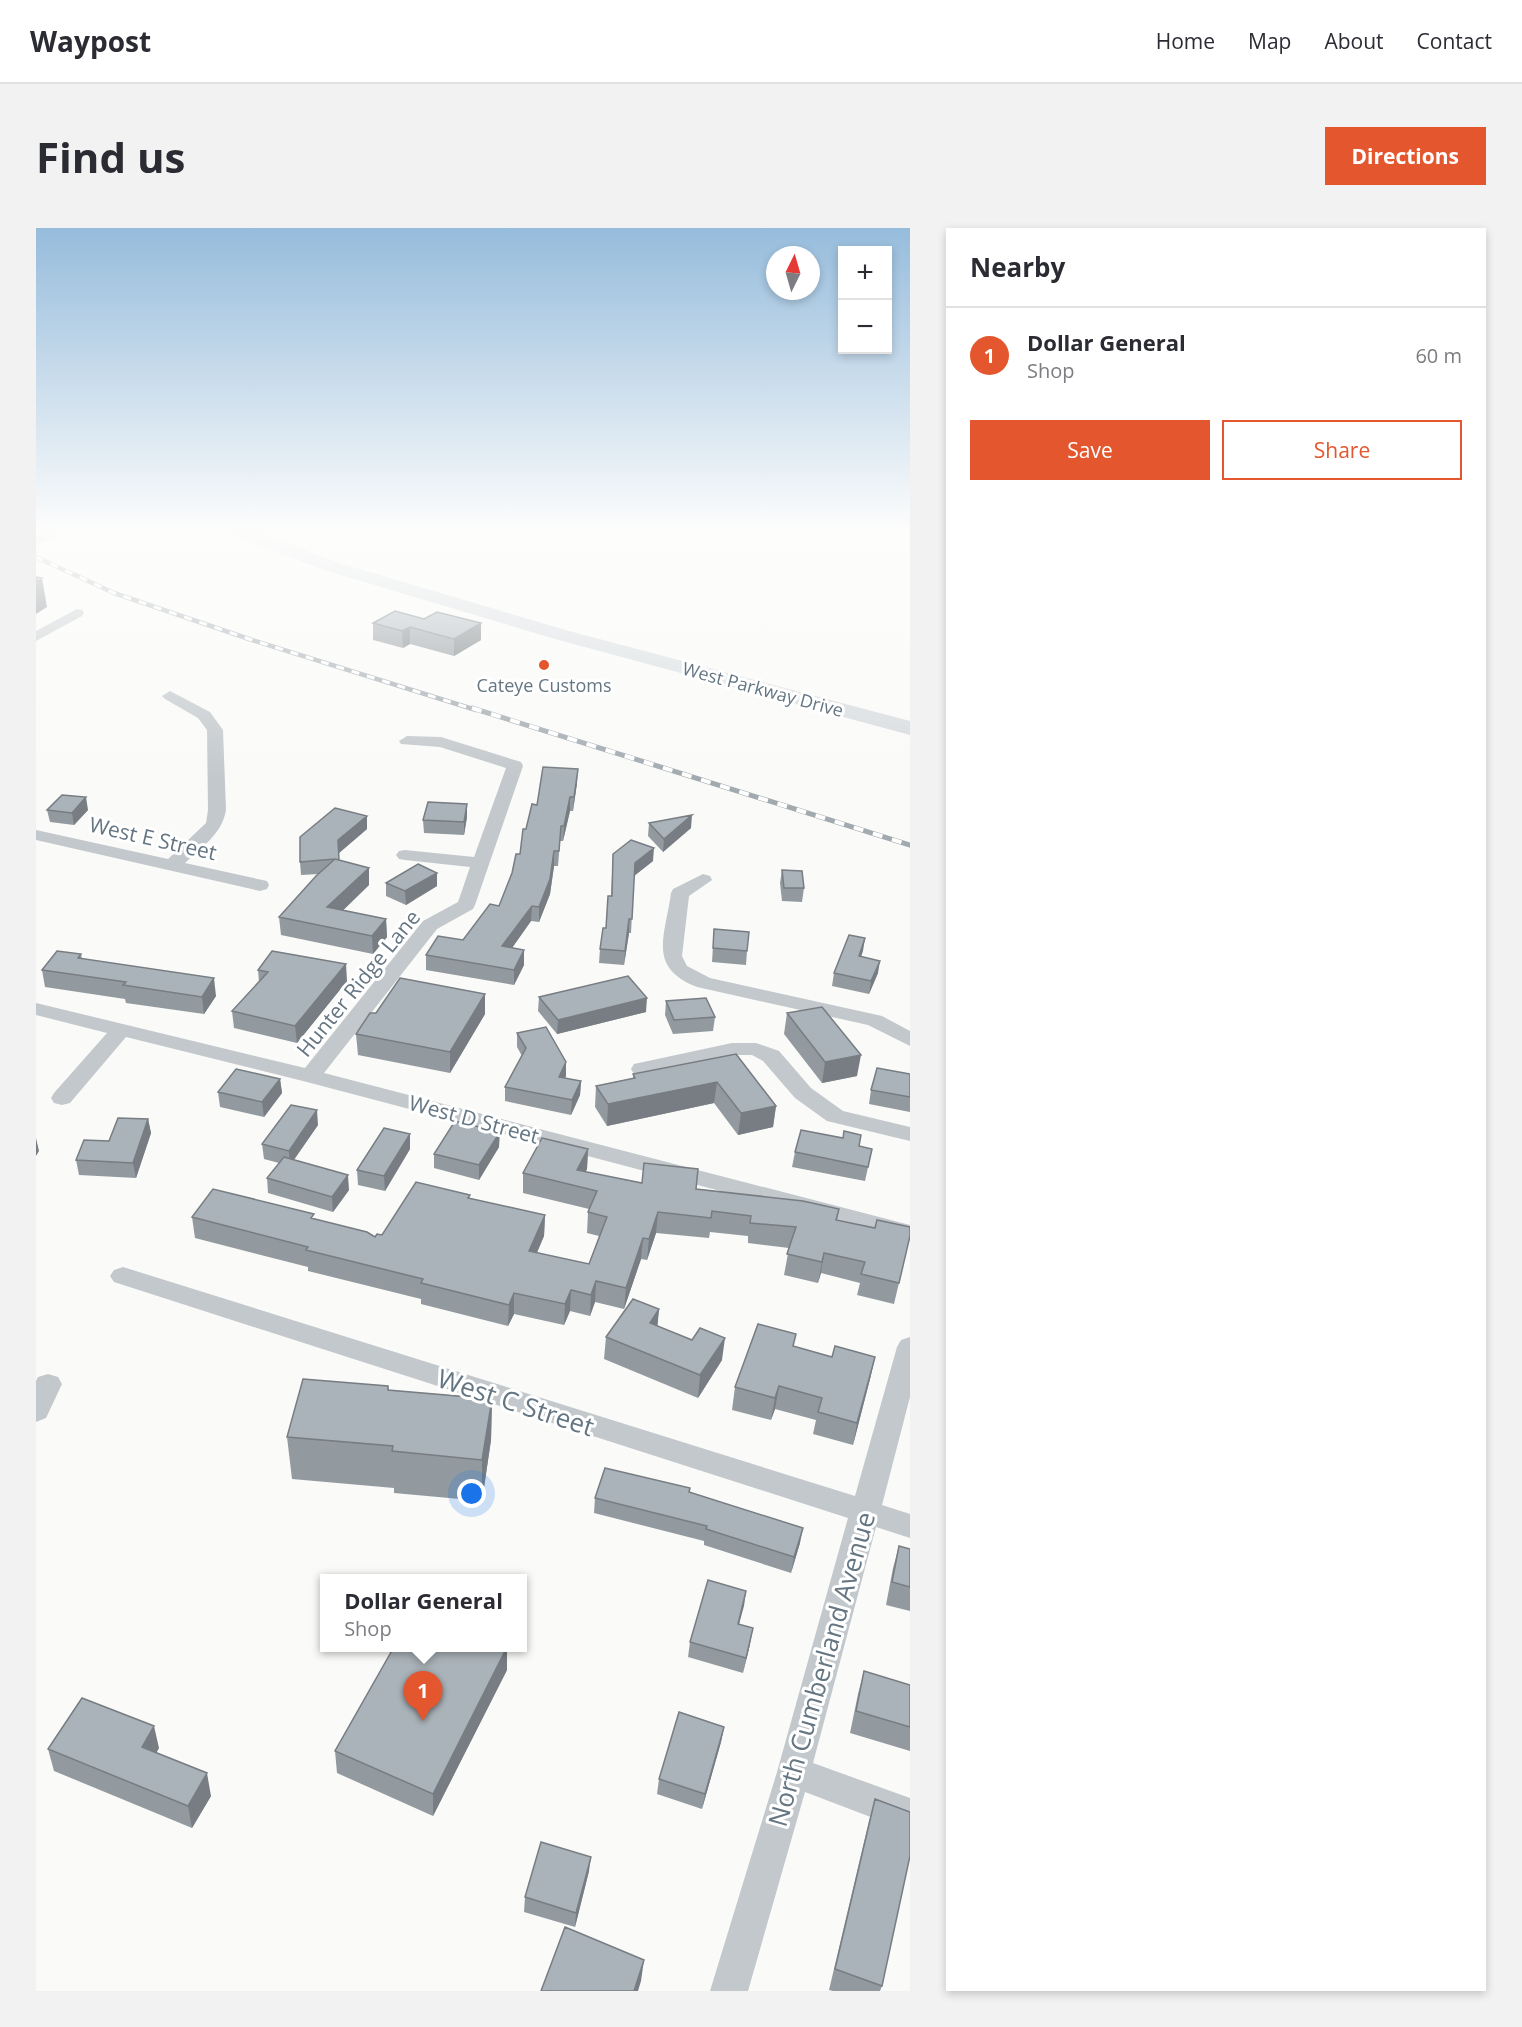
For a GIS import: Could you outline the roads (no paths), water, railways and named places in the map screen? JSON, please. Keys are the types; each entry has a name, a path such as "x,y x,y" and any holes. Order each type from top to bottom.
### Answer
{"main road":[{"name":"West Parkway Drive","path":"489,613 910,728"}],"street":[{"path":"36,637 77,613"},
{"path":"171,696 204,715 215,730 217,810 215,823 210,830 172,865"},
{"name":"Hunter Ridge Lane","path":"310,1076 430,926 466,905 514,766 441,742 407,741"},
{"name":"West E Street","path":"36,835 261,885"},
{"path":"405,855 482,863"},
{"path":"703,880 681,894 672,956 674,965 679,971 704,983 875,1020 910,1040"},
{"name":"West D Street","path":"36,1009 310,1076 910,1233"},
{"path":"62,1098 121,1030"},
{"path":"642,1069 732,1049 756,1049 771,1056 803,1093 835,1116 910,1134"},
{"name":"West C Street","path":"123,1276 910,1526"},
{"name":"North Cumberland Avenue","path":"729,1991 794,1772 910,1347"},
{"path":"36,1411 48,1384"},
{"path":"794,1772 910,1815"}],"railway":[{"path":"174,613 476,710"},
{"path":"472,708 910,845"}],"place":[{"name":"Cateye Customs","path":"544,665"},
{"name":"Dollar General","path":"423,1721"}]}
